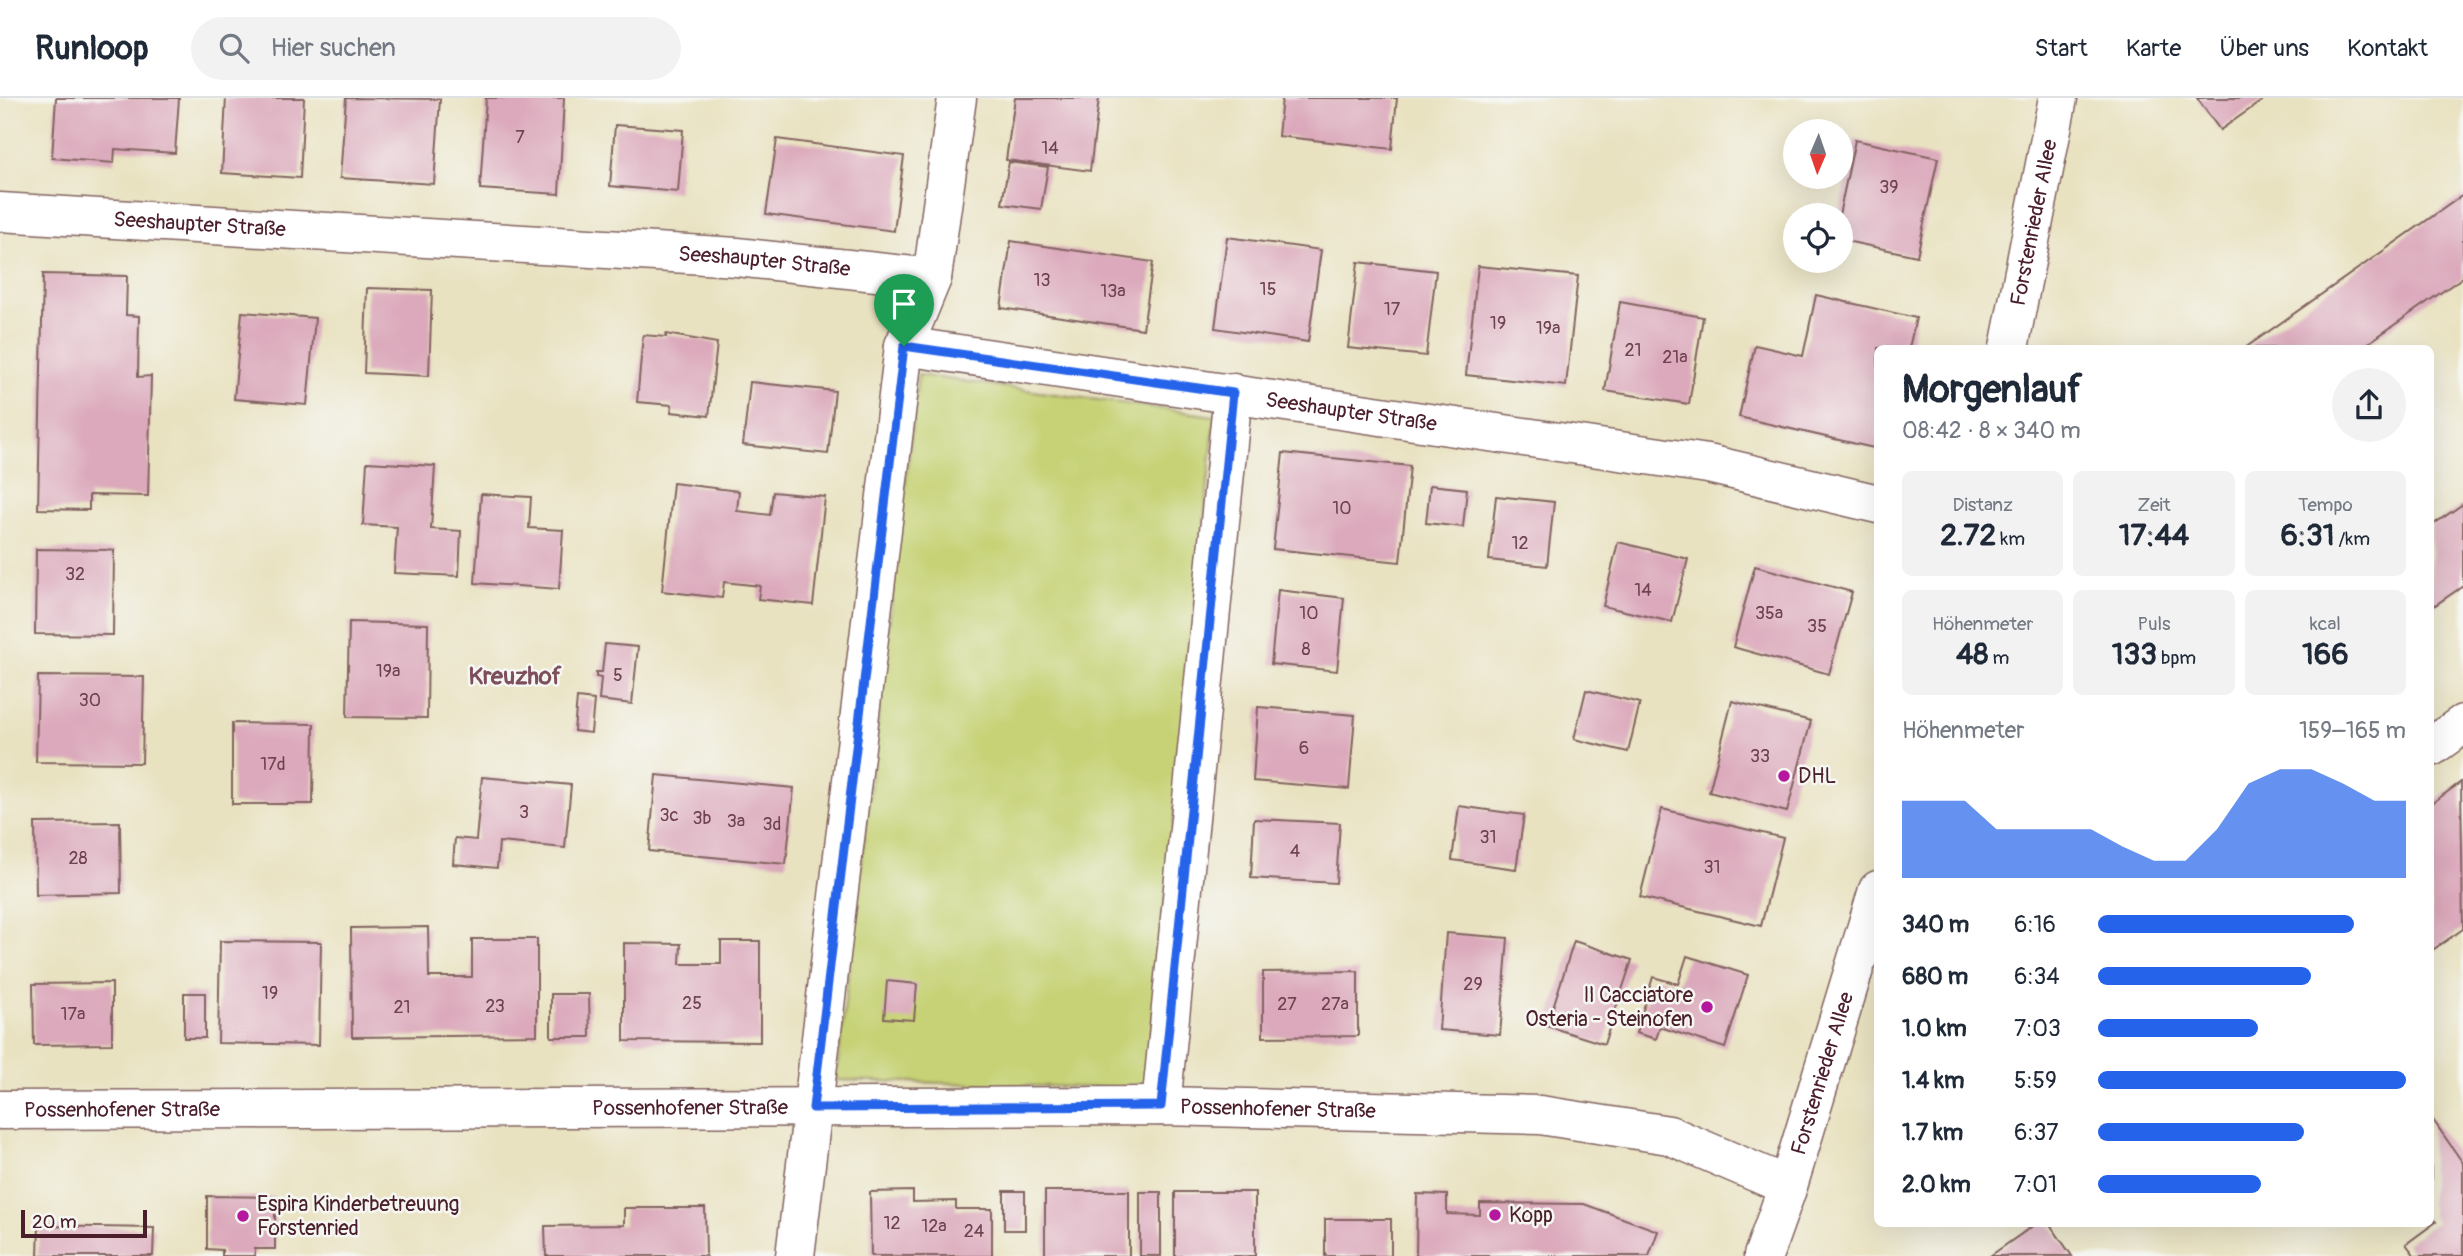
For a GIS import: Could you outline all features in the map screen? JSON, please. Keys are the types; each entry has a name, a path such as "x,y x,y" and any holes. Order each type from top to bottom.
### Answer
{"street":[{"path":"795,1256 904,346 932,278 957,98"},
{"name":"Forstenrieder Allee","path":"2009,345 2058,98"},
{"name":"Seeshaupter Straße","path":"0,212 737,257 932,278"},
{"name":"Seeshaupter Straße","path":"904,346 1708,464 1874,503"},
{"path":"1161,1106 1233,393"},
{"path":"2434,745 2463,724"},
{"name":"Forstenrieder Allee","path":"1763,1256 1872,932"},
{"name":"Possenhofener Straße","path":"0,1110 1161,1106 1540,1115 1669,1135 1788,1186"}],"green space":[{"path":"918,375 1215,416 1146,1089 836,1080"}],"building":[{"path":"56,98 179,98 175,153 115,149 114,163 52,158"},
{"path":"226,98 304,98 300,178 222,173"},
{"path":"346,98 440,99 434,184 340,178"},
{"path":"486,98 564,98 559,194 480,189"},
{"path":"1015,98 1099,98 1090,171 1006,160"},
{"path":"1282,98 1397,98 1392,149 1278,136"},
{"path":"2197,98 2266,98 2220,130"},
{"path":"615,125 683,130 678,192 610,186"},
{"path":"777,139 904,156 894,231 766,214"},
{"path":"1855,140 1938,158 1917,256 1853,243 1853,203 1842,203 1845,189 1853,189"},
{"path":"1009,162 1048,167 1041,209 1002,204"},
{"path":"2463,195 2463,277 2456,282 2365,345 2249,345"},
{"path":"1227,237 1321,250 1308,342 1215,328"},
{"path":"1011,241 1153,262 1143,329 1001,308"},
{"path":"1358,262 1436,271 1426,356 1348,348"},
{"path":"1478,266 1578,276 1566,386 1466,375"},
{"path":"43,274 127,276 126,315 139,316 138,377 151,376 148,496 89,495 89,510 38,509"},
{"path":"367,288 432,290 429,376 364,373"},
{"path":"1816,295 1916,318 1910,345 1874,345 1874,448 1739,417 1755,345 1803,356"},
{"path":"1620,302 1703,317 1689,404 1605,391"},
{"path":"242,312 315,318 307,405 234,399"},
{"path":"666,334 717,343 709,416 671,412 672,405 637,402 643,335 666,337"},
{"path":"750,382 835,391 828,454 743,445"},
{"path":"1283,453 1410,466 1400,562 1273,549"},
{"path":"367,462 435,466 431,529 461,531 459,576 394,573 397,527 363,525"},
{"path":"673,483 739,491 737,511 770,515 773,492 825,497 813,605 758,599 760,586 724,582 722,598 662,591"},
{"path":"1430,485 1467,489 1463,527 1426,523"},
{"path":"481,494 531,497 529,528 563,530 559,589 475,583"},
{"path":"1496,496 1554,502 1547,566 1489,560"},
{"path":"2463,504 2463,586 2434,606 2434,524"},
{"path":"1618,542 1688,559 1672,622 1603,606"},
{"path":"36,549 114,550 113,635 35,634"},
{"path":"1755,566 1852,592 1829,674 1733,647"},
{"path":"1278,590 1344,598 1337,671 1271,664"},
{"path":"349,622 428,624 427,718 347,717"},
{"path":"605,644 638,647 632,704 599,700 601,678 596,677 596,672 602,672"},
{"path":"38,676 144,677 142,763 36,762"},
{"path":"1586,690 1640,703 1628,752 1574,739"},
{"path":"577,698 594,700 591,733 574,731"},
{"path":"1732,701 1811,721 1787,812 1709,792"},
{"path":"1258,707 1355,715 1349,789 1253,781"},
{"path":"232,723 314,724 313,804 232,804"},
{"path":"656,775 794,788 786,864 649,851"},
{"path":"482,777 571,785 565,848 499,842 497,868 453,864 455,838 476,840"},
{"path":"2461,782 2463,929 2434,949 2434,802"},
{"path":"1459,806 1524,815 1516,869 1452,860"},
{"path":"1662,809 1783,838 1761,926 1640,897"},
{"path":"1254,819 1340,823 1336,883 1251,878"},
{"path":"120,822 121,893 36,895 35,823"},
{"path":"428,927 429,977 472,977 472,939 537,939 537,1035 352,1037 351,928"},
{"path":"1446,933 1508,938 1500,1035 1439,1030"},
{"path":"220,941 321,942 319,1045 218,1043"},
{"path":"721,941 760,941 760,1042 624,1041 624,943 681,944 680,964 721,964"},
{"path":"1574,941 1632,960 1604,1044 1547,1026"},
{"path":"1687,956 1748,975 1725,1048 1660,1027 1656,1039 1636,1033 1653,977 1678,984"},
{"path":"1358,971 1358,1036 1263,1037 1263,972"},
{"path":"887,981 917,984 914,1020 884,1018"},
{"path":"112,983 112,1044 34,1045 33,984"},
{"path":"184,993 205,993 205,1038 184,1038"},
{"path":"551,994 589,994 590,1037 551,1037"},
{"path":"2434,1121 2463,1163 2463,1256 2415,1256 2406,1244 2429,1227 2434,1227"},
{"path":"913,1191 913,1202 956,1201 956,1209 992,1209 992,1256 871,1256 870,1192"},
{"path":"1004,1191 1025,1191 1025,1230 1004,1230"},
{"path":"1045,1191 1129,1191 1129,1256 1045,1256"},
{"path":"1140,1192 1161,1192 1161,1256 1140,1256"},
{"path":"1175,1192 1255,1192 1255,1256 1175,1256"},
{"path":"1417,1194 1447,1195 1447,1214 1480,1215 1480,1203 1584,1204 1658,1231 1649,1256 1416,1256"},
{"path":"207,1196 275,1197 275,1249 255,1249 255,1256 222,1256 222,1250 207,1249"},
{"path":"624,1208 705,1208 706,1256 546,1256 545,1226 624,1225"},
{"path":"1325,1219 1391,1219 1391,1256 1325,1256"},
{"path":"39,1226 154,1228 153,1256 38,1256"},
{"path":"2031,1227 2052,1227 2072,1256 1990,1256"}],"place":[{"name":"DHL","path":"1784,776"},
{"name":"Il Cacciatore Osteria - Steinofen","path":"1707,1007"},
{"name":"Kopp","path":"1495,1215"},
{"name":"Espira Kinderbetreuung Forstenried","path":"243,1216"}],"district":[{"name":"Kreuzhof","path":"515,676"}],"route":[{"path":"904,346 1233,393 1161,1106 813,1108 904,346"}]}
